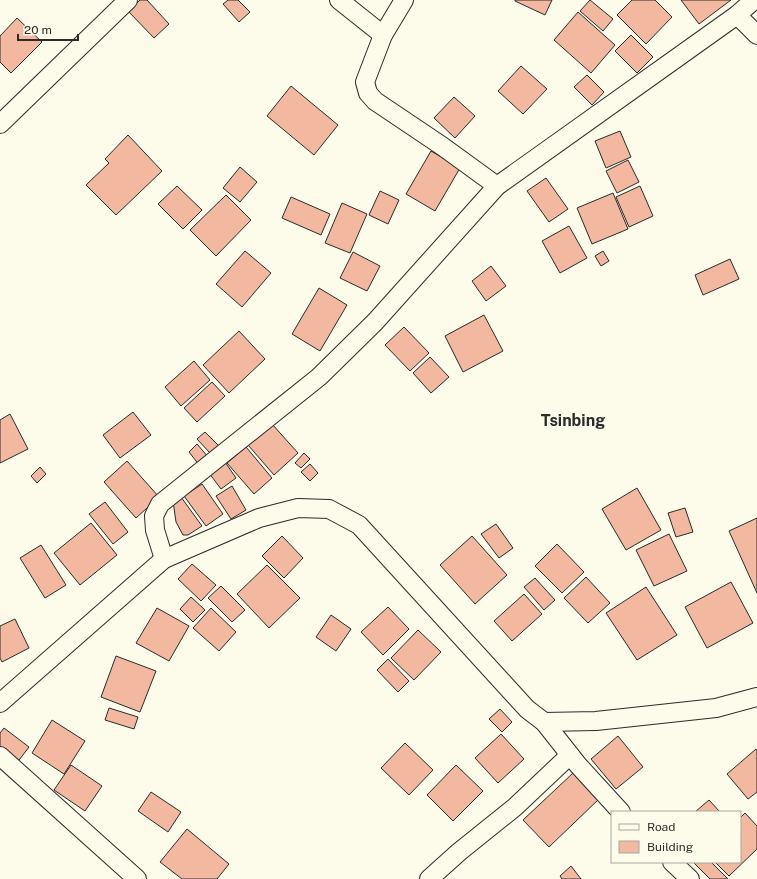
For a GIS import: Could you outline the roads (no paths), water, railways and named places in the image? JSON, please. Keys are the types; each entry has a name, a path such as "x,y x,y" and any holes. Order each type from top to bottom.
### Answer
{"street":[{"path":"0,124 128,0"},
{"path":"339,0 383,35"},
{"path":"404,0 383,35 365,82 368,93 376,101 442,146 496,186"},
{"path":"164,559 155,530 154,516 160,504 319,377 375,322 496,186 737,15 754,0"},
{"path":"737,15 757,35"},
{"path":"0,703 164,559 259,518 298,508 329,509 359,525 527,709 544,722 570,755 620,811"},
{"path":"544,722 596,721 701,710 716,708 757,697"},
{"path":"428,879 515,807 570,755"},
{"path":"0,756 137,879"},
{"path":"673,863 690,879"}],"district":[{"name":"Tsinbing","path":"573,420"}]}
